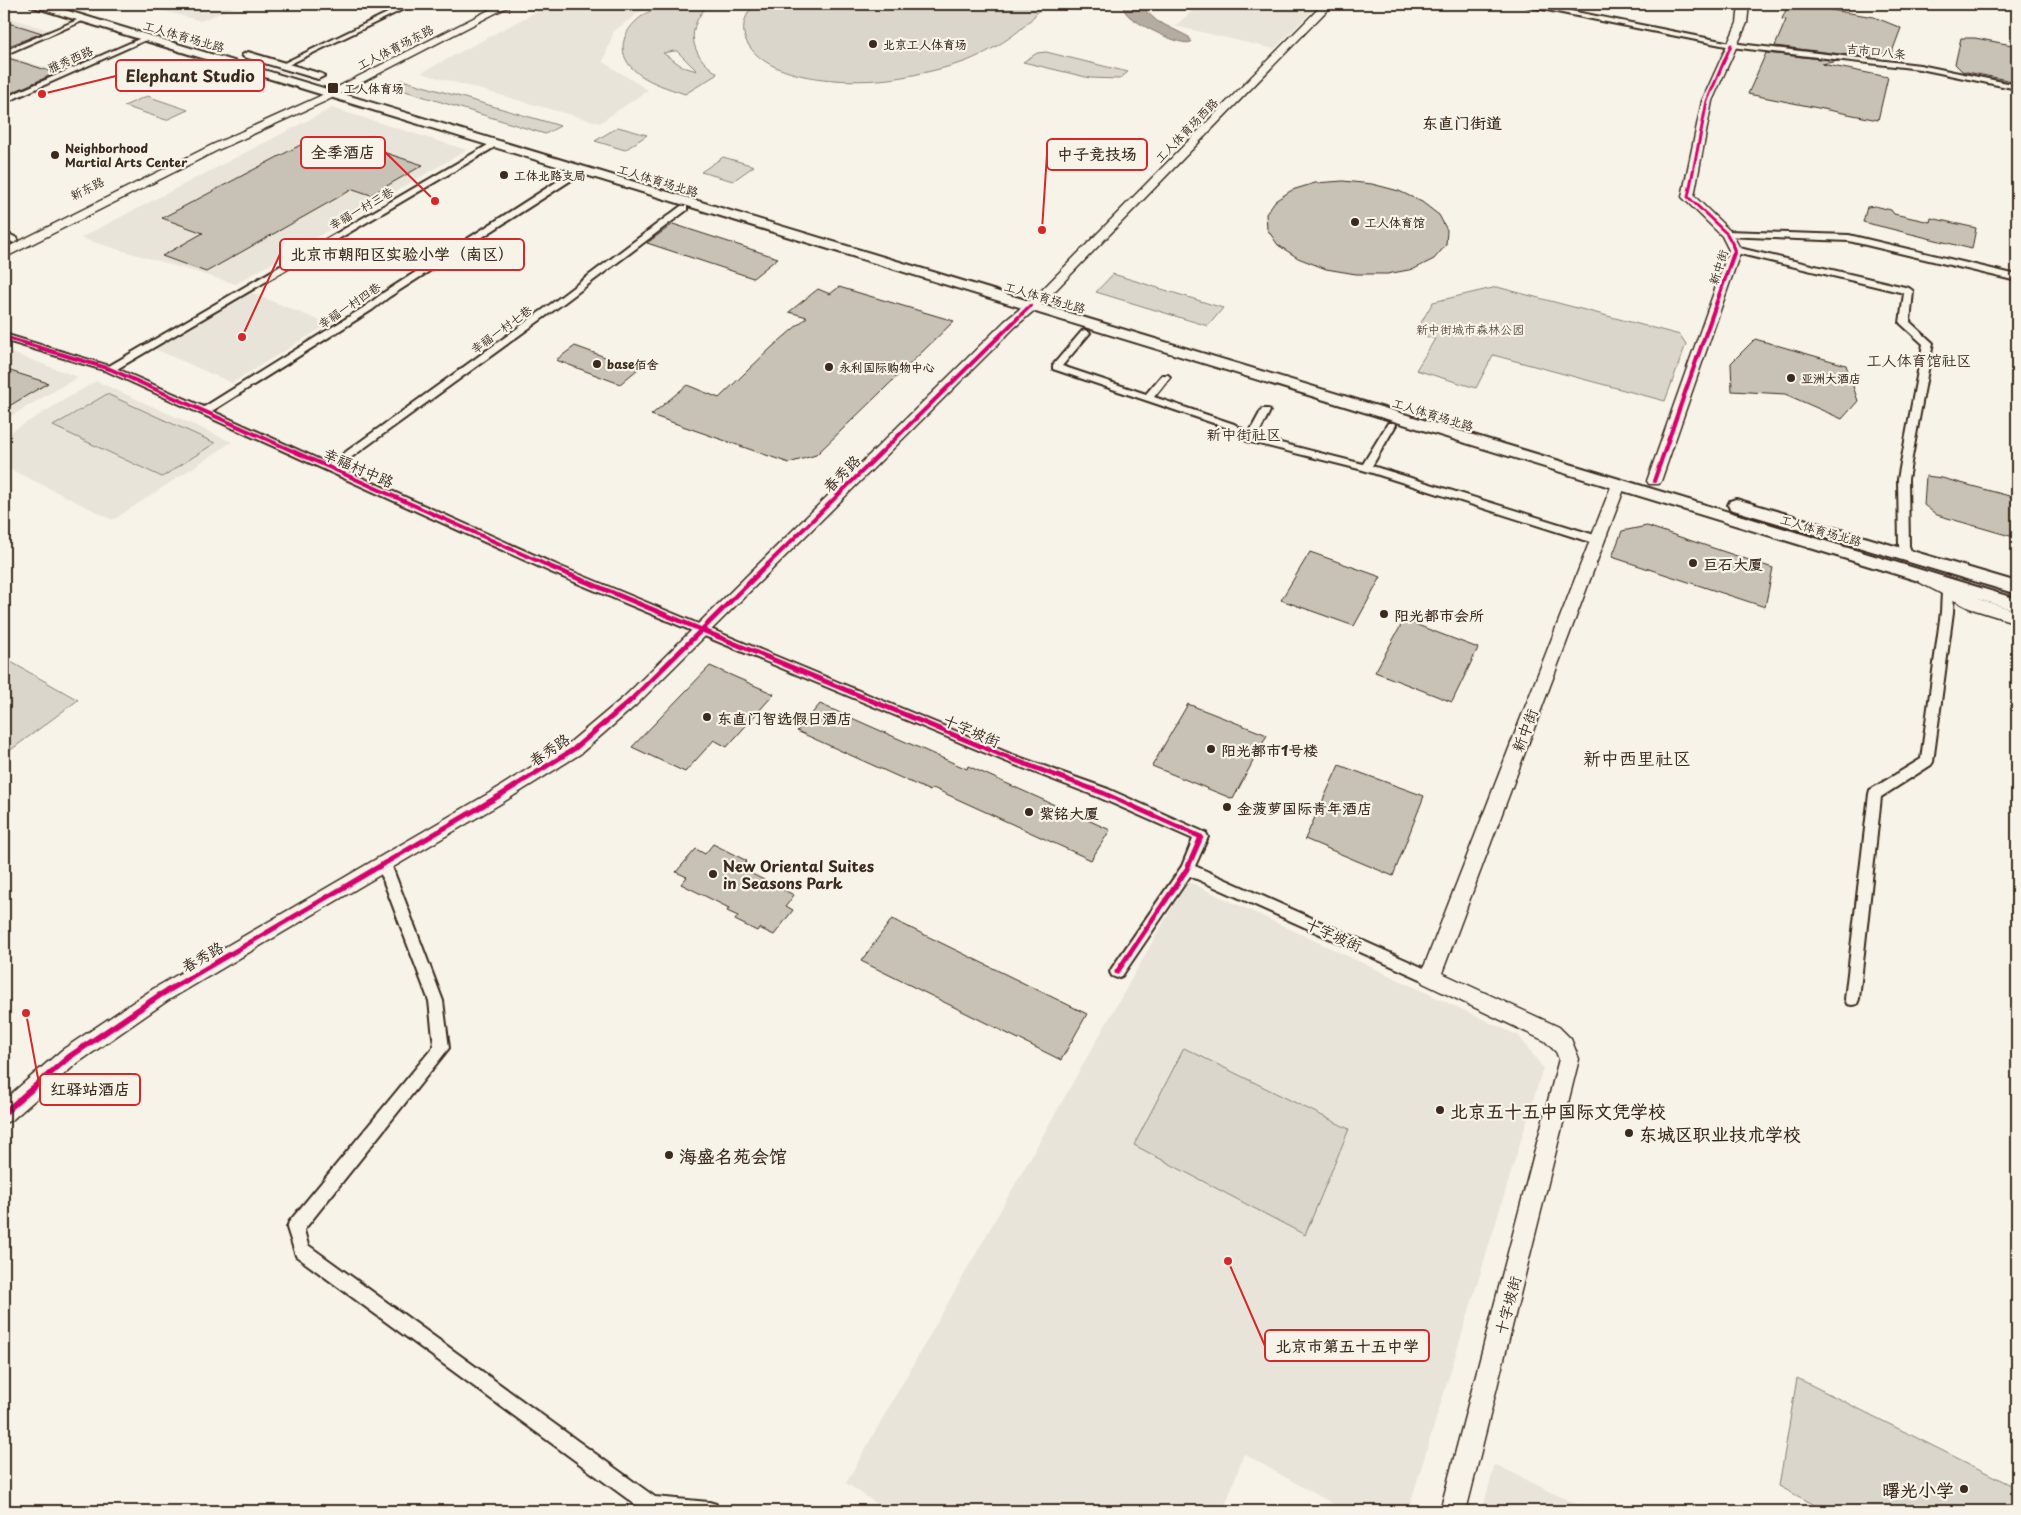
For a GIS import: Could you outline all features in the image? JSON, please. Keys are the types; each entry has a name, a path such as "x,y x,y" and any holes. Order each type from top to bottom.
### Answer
{"main road":[{"name":"工人体育场北路","path":"34,4 581,170 2017,588"},
{"name":"工人体育场北路","path":"236,52 284,65 1619,484 2017,605"}],"street":[{"path":"284,65 411,4"},
{"name":"工人体育场东路","path":"337,82 491,4"},
{"name":"工人体育场东路","path":"337,82 508,4"},
{"name":"工人体育场西路","path":"1036,302 1328,4"},
{"name":"吉市口八条","path":"1527,4 1731,45 1920,67 2017,87"},
{"path":"1731,45 1742,23 1744,4"},
{"path":"4,54 84,19"},
{"name":"雅秀西路","path":"4,100 146,38"},
{"name":"新中街","path":"1654,481 1735,250 1727,234 1688,198 1707,101 1731,45"},
{"name":"新东路","path":"4,254 216,147 269,133 336,96 337,82 7,240"},
{"name":"幸福一村三巷","path":"110,369 496,144"},
{"name":"幸福一村四巷","path":"205,411 369,308 386,295 581,170"},
{"name":"幸福一村七巷","path":"330,468 558,303 684,208"},
{"path":"1727,234 1850,238 2017,278"},
{"path":"1735,250 1909,290 1905,323 1928,344 1903,479 1904,546 1908,556"},
{"name":"春秀路","path":"4,1113 69,1057 160,995 499,796 574,749 630,701 1010,324 1036,302"},
{"path":"1086,333 1056,367 1231,426 1251,439 1366,468 1597,540"},
{"name":"幸福村中路","path":"4,337 110,369 557,570 701,630"},
{"path":"1148,398 1165,377"},
{"path":"1251,439 1265,410"},
{"path":"1366,468 1391,425"},
{"name":"新中街","path":"1430,976 1619,484"},
{"name":"工人体育场北路","path":"1916,574 1975,604 2017,617"},
{"path":"1852,999 1875,794 1927,762 1947,612 1948,591"},
{"name":"十字坡街","path":"701,630 1008,758 1103,793 1202,837 1187,869 1430,976 1552,1034 1564,1046 1569,1059 1453,1511"},
{"path":"384,864 436,1001 442,1048 294,1228 302,1250 652,1506 709,1511"},
{"path":"1117,972 1187,869"}],"shaded area":[{"path":"138,4 241,4 201,21"},
{"path":"551,4 651,4 614,31 603,62 648,90 600,123 421,73"},
{"path":"1122,4 1144,4 1147,12 1157,21 1189,37 1191,42 1186,43 1170,38 1142,25 1127,14"},
{"path":"1200,4 1319,4 1274,49 1175,26"},
{"path":"4,16 51,31 4,51"},
{"path":"6,55 62,73 4,99 4,56"},
{"path":"332,108 467,150 236,284 80,238"},
{"path":"252,293 328,324 232,383 155,349"},
{"path":"4,350 78,377 4,420"},
{"path":"96,381 232,442 113,520 4,466 4,436"},
{"path":"1187,881 1519,1036 1543,1068 1408,1511 1346,1511 1244,1454 1223,1511 888,1511 846,1483"},
{"path":"1495,1464 1589,1511 1482,1511"}],"green space":[{"path":"709,4 696,22 694,40 701,58 717,73 716,75 685,94 638,74 626,60 623,50 627,32 640,18 664,6","holes":["677,51 697,71 683,67 663,53"]},
{"name":"北京工人体育场","path":"755,4 1042,4 1037,13 1019,31 997,46 974,58 914,75 858,81 812,78 771,65 755,53 745,38 744,24 749,11"},
{"path":"1046,52 1128,72 1119,79 1090,78 1023,62 1037,53"},
{"path":"402,80 560,126 545,134 389,86"},
{"path":"147,96 188,110 166,120 124,106"},
{"path":"618,127 647,135 625,150 595,141"},
{"path":"723,157 754,166 733,181 701,172"},
{"path":"1113,274 1223,308 1208,326 1096,292"},
{"name":"新中街城市森林公园","path":"1497,287 1680,335 1686,344 1665,401 1493,355 1476,388 1416,370 1435,339 1415,333 1433,302"},
{"path":"107,394 215,443 162,477 53,426"},
{"path":"4,658 78,700 4,755"},
{"path":"1184,1048 1349,1129 1305,1235 1134,1145"},
{"path":"1797,1378 2017,1488 2017,1511 1826,1511 1779,1486"}],"building":[{"path":"1795,4 1874,17 1901,28 1892,52 1865,57 1775,46 1786,20 1782,19 1788,5"},
{"path":"4,22 23,27 42,33 4,48"},
{"path":"1961,38 1975,38 2017,46 2017,82 1962,71 1955,64"},
{"path":"1766,53 1839,61 1822,64 1888,77 1878,120 1748,94"},
{"path":"5,57 56,73 4,96"},
{"path":"308,141 346,153 361,145 423,165 371,195 353,189 206,272 162,256 203,233 162,218"},
{"name":"工人体育馆","path":"1343,181 1372,184 1399,191 1422,202 1439,215 1447,230 1446,245 1434,259 1414,269 1387,274 1356,274 1326,269 1298,258 1278,245 1267,229 1266,214 1275,201 1292,190 1315,183"},
{"path":"1875,206 1891,210 1894,214 1930,222 1931,218 1976,228 1972,249 1863,222 1867,207"},
{"path":"673,224 778,258 753,278 647,243"},
{"name":"永利国际购物中心","path":"839,287 954,321 816,455 789,463 651,415 687,385 719,398 771,348 807,317 789,312 818,289 830,294"},
{"name":"亚洲大酒店","path":"1755,339 1846,365 1858,401 1842,419 1785,394 1732,391 1731,363"},
{"name":"base佰舍","path":"575,346 638,369 620,384 556,360"},
{"path":"4,369 48,383 4,409"},
{"path":"1926,476 1942,478 2017,498 2017,538 1937,515 1924,505"},
{"name":"巨石大厦","path":"1647,526 1773,568 1765,607 1612,557 1622,531"},
{"path":"1310,552 1381,577 1354,626 1281,600"},
{"path":"1404,620 1478,648 1452,702 1375,672"},
{"name":"东直门智选假日酒店","path":"710,666 774,694 727,747 714,740 685,772 632,747"},
{"path":"820,704 967,769 968,766 1110,830 1091,860 933,788 930,791 797,731"},
{"name":"阳光都市1号楼","path":"1188,704 1267,735 1233,799 1152,766"},
{"path":"1339,765 1424,796 1393,876 1305,839"},
{"path":"713,844 747,861 740,868 794,895 786,906 793,910 774,935 759,928 757,931 735,920 738,916 727,911 729,908 681,884 687,877 676,872 696,849 705,854"},
{"path":"892,919 1087,1014 1061,1060 861,961"}],"cycle path":[{"path":"1654,481 1735,250 1727,234 1688,197 1707,101 1731,45"},
{"path":"4,1113 69,1057 160,995 499,796 574,749 630,701 1030,306"},
{"path":"4,337 110,369 557,570 1009,758 1103,793 1201,837 1187,869 1117,972"}],"place":[{"name":"北京工人体育场","path":"873,44"},
{"name":"工人体育场","path":"333,88"},
{"name":"Elephant Studio","path":"42,94"},
{"name":"Neighborhood Martial Arts Center","path":"55,155"},
{"name":"工体北路支局","path":"504,175"},
{"name":"全季酒店","path":"435,201"},
{"name":"工人体育馆","path":"1355,222"},
{"name":"中子竞技场","path":"1042,230"},
{"name":"北京市朝阳区实验小学（南区）","path":"242,337"},
{"name":"base佰舍","path":"597,364"},
{"name":"永利国际购物中心","path":"829,367"},
{"name":"亚洲大酒店","path":"1791,378"},
{"name":"巨石大厦","path":"1693,563"},
{"name":"阳光都市会所","path":"1384,614"},
{"name":"东直门智选假日酒店","path":"707,717"},
{"name":"阳光都市1号楼","path":"1211,749"},
{"name":"金菠萝国际青年酒店","path":"1227,807"},
{"name":"紫铭大厦","path":"1029,812"},
{"name":"New Oriental Suites in Seasons Park","path":"713,874"},
{"name":"红驿站酒店","path":"26,1013"},
{"name":"北京五十五中国际文凭学校","path":"1440,1110"},
{"name":"东城区职业技术学校","path":"1629,1133"},
{"name":"海盛名苑会馆","path":"669,1155"},
{"name":"北京市第五十五中学","path":"1228,1261"},
{"name":"曙光小学","path":"1964,1489"}],"district":[{"name":"东直门街道","path":"1462,122"},
{"name":"工人体育馆社区","path":"1919,359"},
{"name":"新中街社区","path":"1244,433"},
{"name":"新中西里社区","path":"1637,757"}]}
